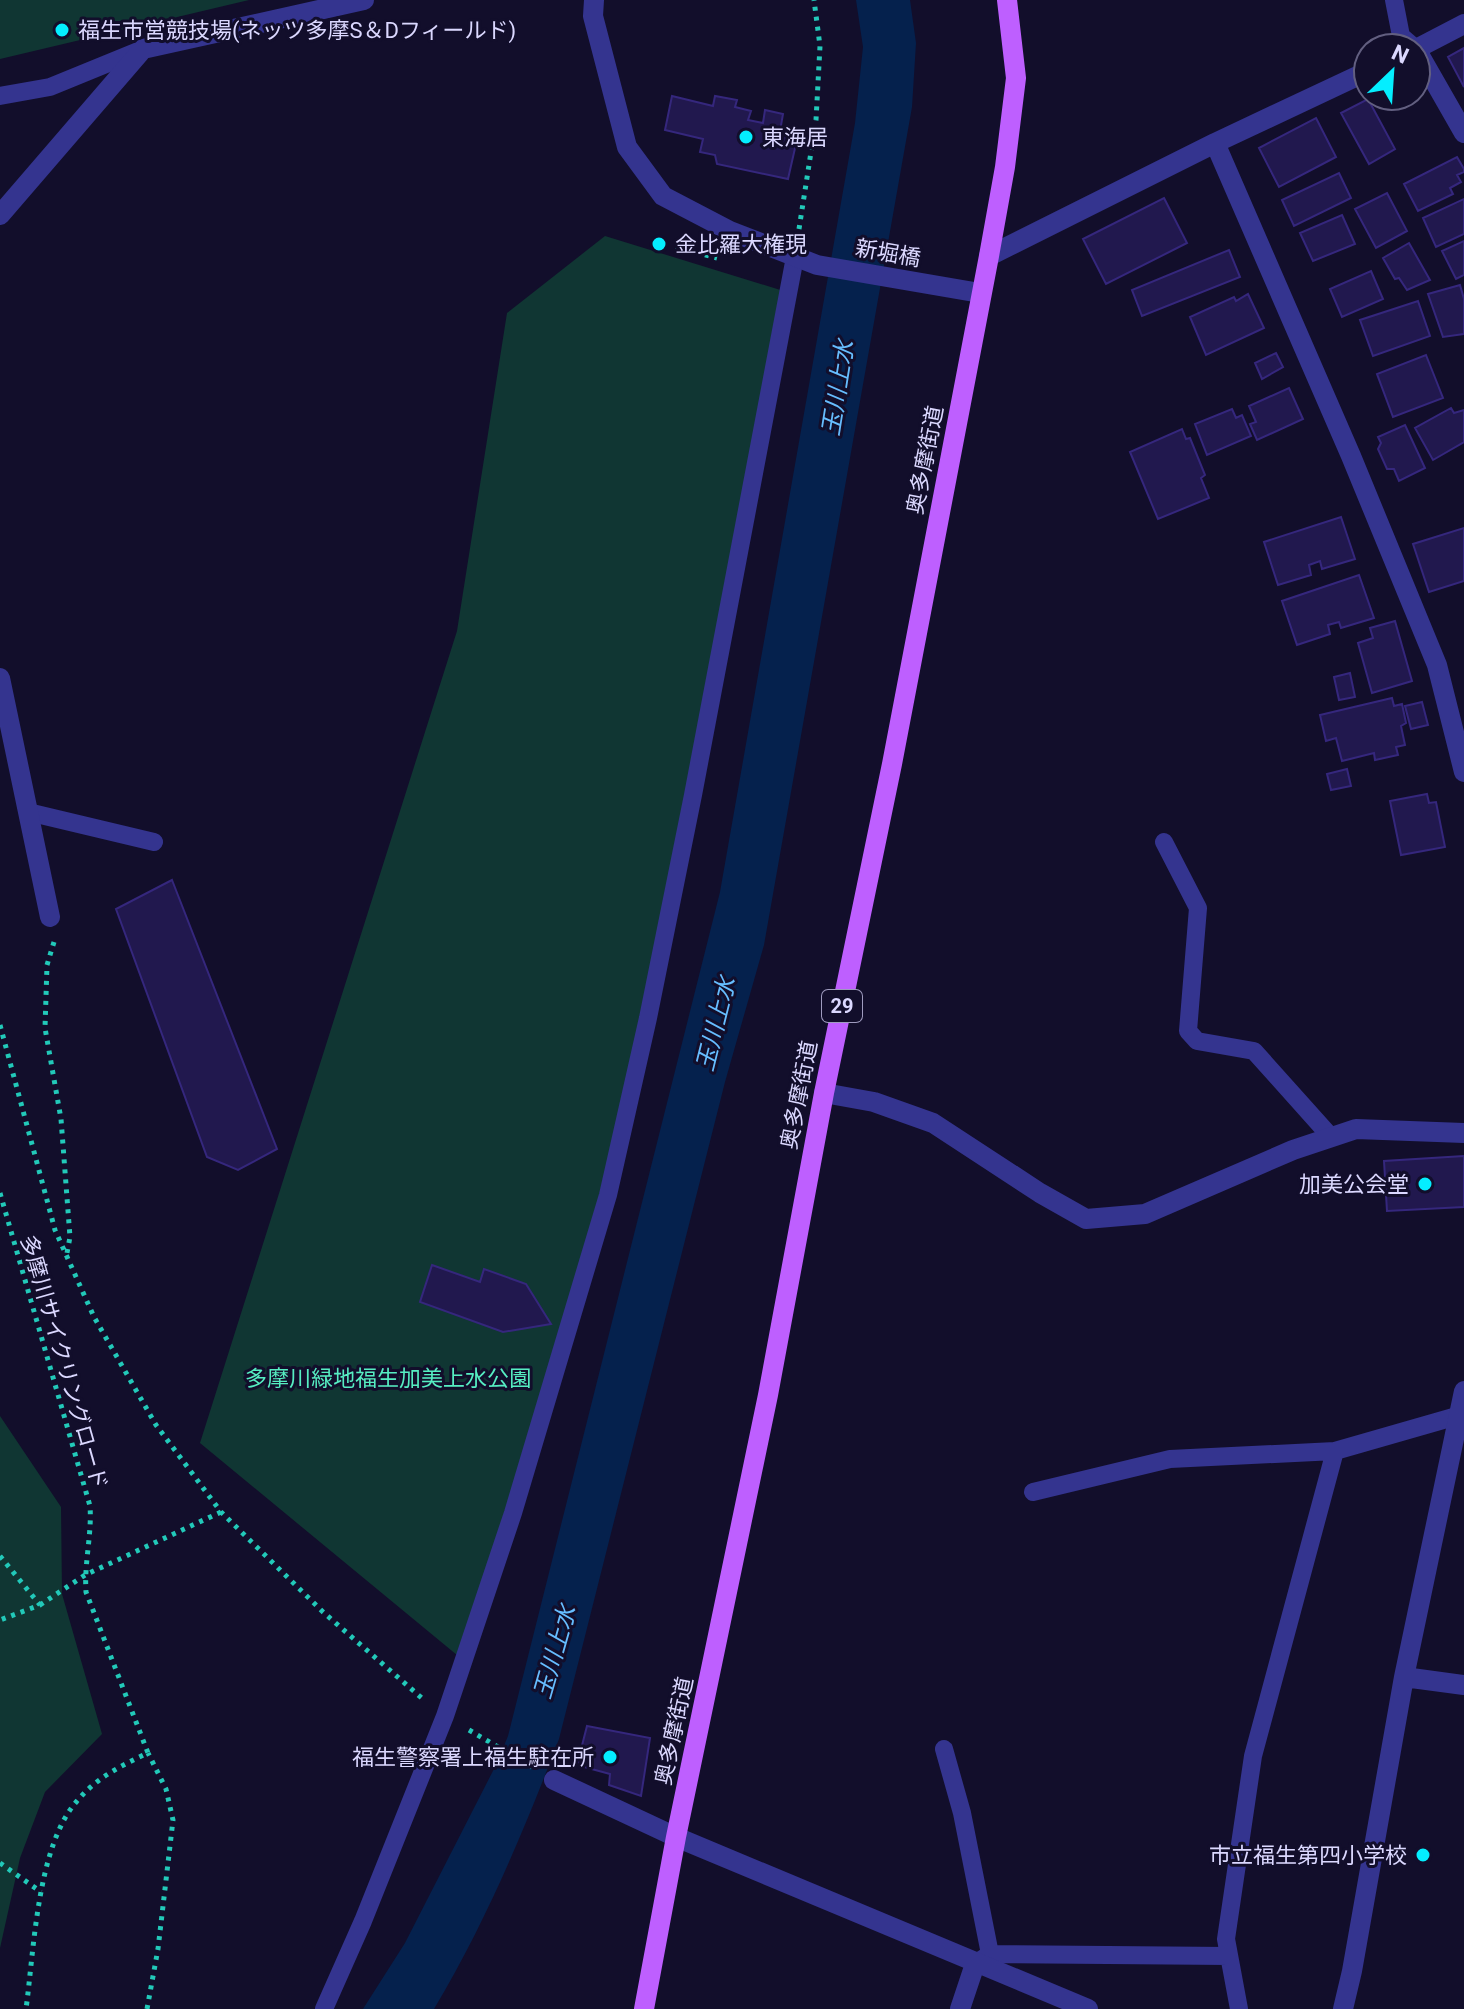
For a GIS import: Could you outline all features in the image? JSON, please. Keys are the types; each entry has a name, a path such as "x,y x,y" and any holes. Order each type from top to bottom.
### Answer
{"main road":[{"name":"奥多摩街道","path":"644,2009 676,1837 765,1410 824,1093 892,764 989,256 1005,167 1016,78 1007,0"}],"street":[{"path":"0,215 143,49 364,0"},
{"name":"新堀橋","path":"594,0 593,16 627,147 663,196 730,231 817,265 980,293"},
{"path":"1432,41 1464,24"},
{"path":"1432,77 1464,133"},
{"path":"989,256 1352,79"},
{"path":"1215,143 1351,456 1437,665 1464,772"},
{"path":"0,678 50,917"},
{"path":"824,1093 874,1102 933,1123 1040,1193 1086,1219 1145,1214 1293,1150 1356,1129 1464,1133"},
{"path":"1343,2009 1404,1677 1464,1391"},
{"path":"1404,1677 1464,1685"},
{"path":"554,1780 676,1837 983,1959 1088,2009"},
{"path":"960,2009 983,1959"}],"lane":[{"path":"1394,0 1400,32"},
{"path":"0,96 50,87 143,49"},
{"path":"324,2009 363,1921 445,1716 513,1513 608,1195 693,795 795,257"},
{"path":"28,812 154,842"},
{"path":"1164,842 1198,908 1188,1031 1197,1041 1254,1051 1331,1137"},
{"path":"1033,1492 1170,1459 1335,1451 1457,1416"},
{"path":"1239,2009 1226,1939 1253,1756 1335,1451"},
{"path":"944,1749 962,1813 983,1959 1229,1956"}],"path":[{"path":"795,257 816,120 820,46 814,0"},
{"path":"50,917 54,943 47,965 45,1028 61,1119 70,1237 66,1254"},
{"name":"多摩川サイクリングロード","path":"0,1025 55,1230 94,1317 156,1425 221,1512 323,1612 410,1690 445,1716 554,1780"},
{"name":"多摩川サイクリングロード","path":"0,1193 87,1495 91,1521 86,1592 148,1753 166,1789 173,1820 158,1949 147,2009"},
{"path":"0,1620 40,1605 85,1575 221,1512"},
{"path":"0,1556 40,1605"},
{"path":"26,2009 41,1892 50,1855 65,1817 75,1802 103,1777 148,1753"},
{"path":"0,1863 41,1892"}],"green space":[{"name":"福生市営競技場(ネッツ多摩S＆Dフィールド)","path":"0,0 249,0 0,59"},
{"name":"多摩川緑地福生加美上水公園","path":"605,236 790,293 608,1195 463,1660 200,1443 457,631 507,313"},
{"path":"0,1416 61,1507 62,1594 102,1734 45,1792 20,1858 0,1948"}],"water":[{"name":"玉川上水","path":"856,0 910,0 916,43 912,107 764,945 725,1082 559,1739 502,1877 434,2009 363,2009 405,1943 508,1736 720,892 855,123 863,47"}],"building":[{"path":"1464,48 1464,87 1448,57"},
{"name":"東海居","path":"672,96 713,106 715,96 737,100 735,107 751,111 748,120 763,123 765,110 783,114 780,131 798,135 788,179 717,164 715,155 700,152 703,139 665,130"},
{"path":"1352,107 1352,112 1375,112 1395,149 1369,164 1341,113"},
{"path":"1316,118 1336,157 1279,187 1259,148"},
{"path":"1457,157 1464,172 1457,175 1461,182 1450,188 1453,194 1418,211 1404,184"},
{"path":"1339,173 1351,198 1294,226 1282,200"},
{"path":"1387,193 1407,231 1376,248 1355,209"},
{"path":"1164,198 1187,243 1106,284 1083,239"},
{"path":"1464,199 1464,234 1436,247 1423,218"},
{"path":"1342,215 1355,244 1313,261 1300,233"},
{"path":"1464,241 1464,275 1456,279 1442,251"},
{"path":"1409,243 1430,280 1407,290 1399,278 1395,279 1383,258"},
{"path":"1229,250 1240,277 1142,316 1132,290"},
{"path":"1371,271 1383,299 1342,317 1330,289"},
{"path":"1460,285 1464,299 1464,334 1443,337 1428,294"},
{"path":"1248,294 1264,328 1206,355 1190,317"},
{"path":"1418,301 1430,336 1373,356 1360,320"},
{"path":"1276,353 1283,367 1262,379 1255,363"},
{"path":"1426,355 1443,398 1393,417 1377,374"},
{"path":"1289,388 1303,419 1257,440 1250,424 1256,422 1249,406"},
{"path":"1451,408 1454,413 1464,410 1464,442 1433,460 1415,428"},
{"path":"1232,409 1236,418 1242,415 1251,436 1207,455 1195,424"},
{"path":"1405,425 1425,468 1399,481 1394,469 1387,469 1378,449 1381,443 1378,437"},
{"path":"1182,429 1186,439 1190,438 1205,475 1201,478 1209,498 1158,519 1130,452"},
{"path":"1341,517 1355,559 1322,569 1320,561 1309,565 1311,575 1278,585 1264,542"},
{"path":"1464,528 1464,581 1429,592 1413,544"},
{"path":"1359,575 1374,618 1341,628 1339,622 1328,625 1330,634 1297,645 1282,601"},
{"path":"1395,621 1412,681 1372,693 1358,643 1373,638 1370,628"},
{"path":"1350,673 1355,697 1339,700 1334,677"},
{"path":"1392,698 1394,706 1402,704 1406,723 1401,726 1405,745 1396,747 1398,755 1375,760 1374,753 1342,761 1336,738 1326,741 1320,715"},
{"path":"1422,702 1428,725 1411,729 1405,706"},
{"path":"1347,769 1351,786 1331,790 1327,774"},
{"path":"1427,794 1429,803 1436,802 1445,847 1401,855 1390,801"},
{"path":"172,880 277,1149 238,1170 207,1157 116,909"},
{"name":"加美公会堂","path":"1464,1156 1464,1207 1387,1211 1384,1161"},
{"path":"432,1265 480,1282 484,1269 526,1284 551,1324 503,1332 420,1302"},
{"path":"587,1726 650,1738 641,1796 609,1785 610,1774 577,1765"}],"place":[{"name":"福生市営競技場(ネッツ多摩S＆Dフィールド)","path":"62,30"},
{"name":"東海居","path":"746,137"},
{"name":"金比羅大権現","path":"659,244"},
{"name":"加美公会堂","path":"1425,1184"},
{"name":"福生警察署上福生駐在所","path":"610,1757"},
{"name":"市立福生第四小学校","path":"1423,1855"}]}
